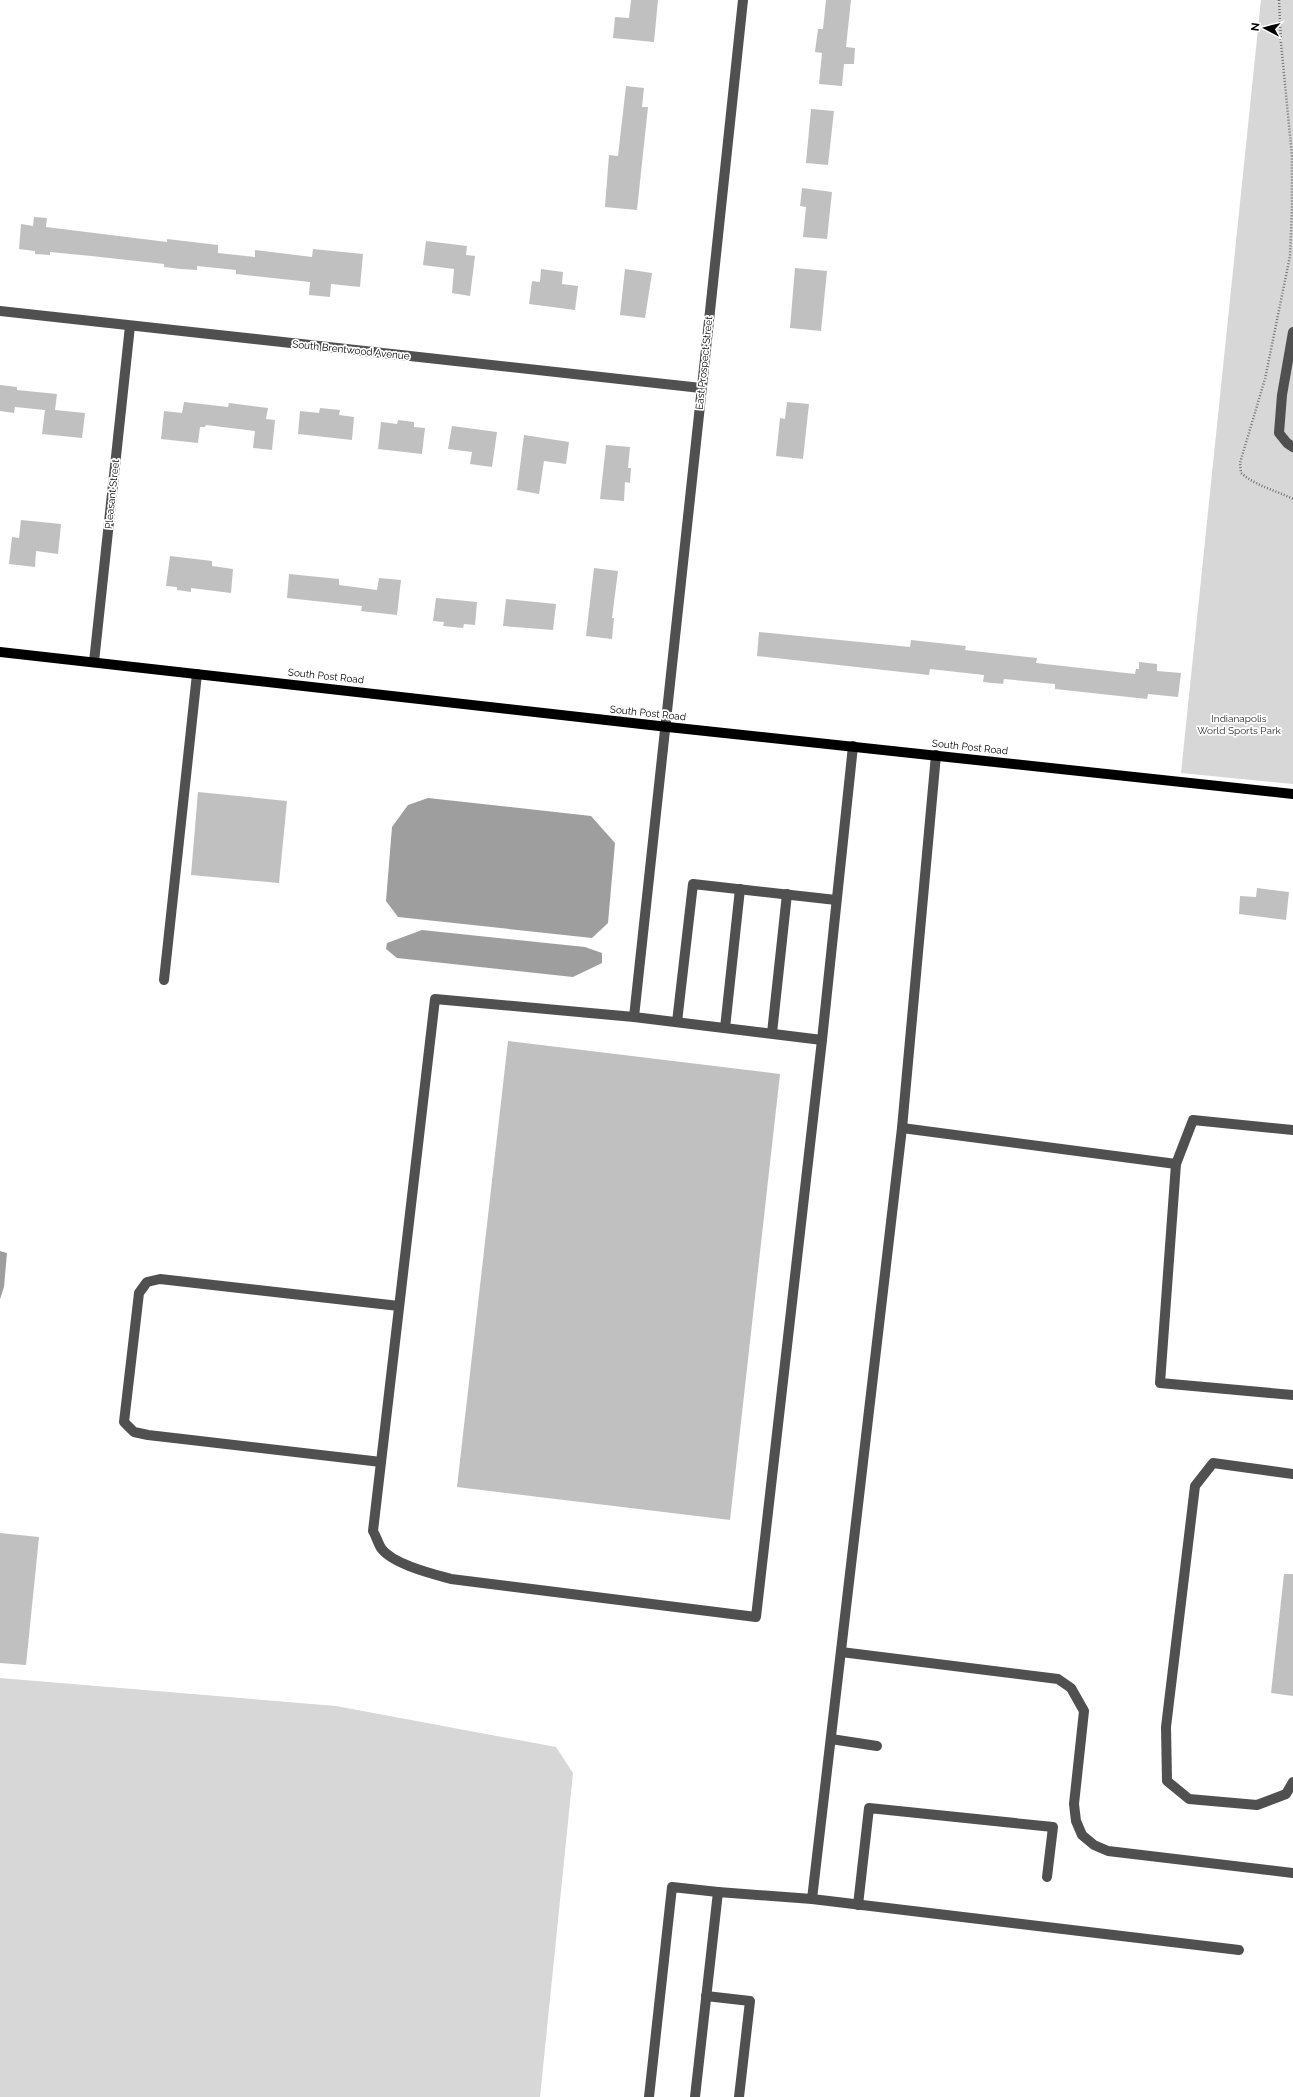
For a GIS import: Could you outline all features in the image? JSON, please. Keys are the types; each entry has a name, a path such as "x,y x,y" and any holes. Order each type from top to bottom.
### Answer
{"main road":[{"name":"South Post Road","path":"0,652 668,727 1293,794"}],"street":[{"name":"East Prospect Street","path":"634,1017 668,727 701,388 743,0"},
{"name":"South Brentwood Avenue","path":"0,311 701,388"},
{"name":"Pleasant Street","path":"94,662 130,326"},
{"path":"1293,332 1282,395 1279,433 1287,443 1293,447"},
{"path":"164,980 197,674"},
{"path":"822,1040 634,1017 435,999 373,1531 382,1549 397,1560 419,1571 451,1579 756,1617 822,1040 853,746"},
{"path":"812,1899 902,1128 936,755"},
{"path":"677,1022 693,884 836,900"},
{"path":"725,1028 740,889"},
{"path":"772,1034 787,894"},
{"path":"1293,1130 1193,1120 1176,1164 1160,1383 1293,1395"},
{"path":"902,1128 1176,1164"},
{"path":"381,1462 148,1435 134,1432 124,1422 139,1292 147,1282 160,1279 399,1306"},
{"path":"1293,1474 1213,1463 1195,1486 1166,1727 1167,1781 1189,1799 1257,1805 1286,1794 1293,1782"},
{"path":"841,1652 1058,1680 1071,1688 1084,1711 1074,1804 1076,1820 1082,1835 1094,1846 1108,1851 1293,1873"},
{"path":"831,1739 877,1746"},
{"path":"858,1905 869,1808 1053,1828 1047,1877"},
{"path":"649,2097 672,1887 812,1899 1239,1950"},
{"path":"695,2097 718,1892"},
{"path":"706,1996 750,2001 739,2097"}],"path":[{"path":"1280,0 1281,43 1292,156 1290,256 1266,379 1240,463 1241,473 1252,483 1293,498"}],"green space":[{"name":"Indianapolis World Sports Park","path":"1261,0 1293,0 1293,784 1181,773"},
{"path":"0,1678 336,1706 556,1747 573,1773 540,2097 0,2097"}],"shaded area":[{"path":"428,798 591,816 615,843 608,923 592,938 398,917 386,901 392,827 408,805"},
{"path":"422,930 585,947 602,953 602,963 573,977 397,958 386,949 387,943"},
{"path":"0,1251 7,1253 4,1287 0,1299"}],"building":[{"path":"631,0 658,0 654,42 613,38 615,17 629,18"},
{"path":"826,0 851,0 846,47 855,48 854,64 844,64 842,86 819,84 822,53 815,52 818,29 823,29"},
{"path":"626,86 644,88 642,107 648,107 637,210 605,207 609,155 618,156"},
{"path":"811,109 834,111 828,165 806,163"},
{"path":"802,188 832,192 827,239 803,237 806,207 800,206"},
{"path":"34,217 47,218 46,227 167,242 167,239 218,245 218,253 255,257 255,250 312,257 313,249 363,254 360,287 331,284 330,297 309,295 310,282 236,274 236,270 197,266 197,270 181,269 164,267 164,264 91,256 50,252 50,255 35,254 35,251 19,249 21,224 33,226"},
{"path":"426,241 467,246 466,255 475,256 470,296 452,293 454,269 423,265"},
{"path":"795,268 827,271 821,331 790,328"},
{"path":"541,269 563,272 562,284 578,286 575,310 529,304 532,281 540,282"},
{"path":"625,269 652,273 645,318 620,315"},
{"path":"0,385 17,387 17,390 57,394 55,410 85,413 82,438 42,434 45,410 15,407 14,413 0,411"},
{"path":"184,402 228,407 229,403 268,408 266,419 275,420 272,450 253,448 255,431 206,425 205,427 200,427 198,443 161,439 164,411 182,413"},
{"path":"787,402 809,404 803,459 776,456 780,418 785,419"},
{"path":"320,408 340,410 339,415 354,417 352,440 298,434 300,411 319,413"},
{"path":"398,420 414,422 414,427 425,428 422,454 378,449 381,422 397,424"},
{"path":"452,426 497,432 492,467 470,464 472,452 448,449"},
{"path":"524,435 569,442 566,464 544,461 539,494 517,490"},
{"path":"606,445 630,447 628,468 631,468 630,483 625,482 624,501 600,499"},
{"path":"21,520 61,524 58,554 36,551 35,567 9,564 12,537 19,538"},
{"path":"170,556 212,561 212,566 233,569 231,593 191,588 191,592 177,590 177,587 166,586"},
{"path":"594,568 618,571 612,618 614,618 612,639 586,636"},
{"path":"289,574 339,579 339,585 377,590 379,578 401,580 397,615 361,611 362,606 287,598"},
{"path":"436,598 477,602 475,625 464,624 463,628 443,626 444,622 433,621"},
{"path":"506,599 556,604 553,630 503,626"},
{"path":"759,632 910,647 911,640 966,646 965,650 1037,658 1036,663 1135,674 1136,669 1139,669 1139,662 1157,664 1157,671 1181,673 1178,697 1148,694 1147,699 1055,689 1055,684 1004,679 1003,684 983,682 984,675 930,669 929,675 757,656"},
{"path":"198,792 287,801 279,883 191,875"},
{"path":"1257,888 1289,892 1286,920 1239,914 1240,896 1256,897"},
{"path":"508,1041 780,1074 730,1520 457,1487"},
{"path":"0,1533 39,1537 26,1665 0,1663"},
{"path":"1284,1574 1293,1574 1293,1696 1271,1693"}]}
